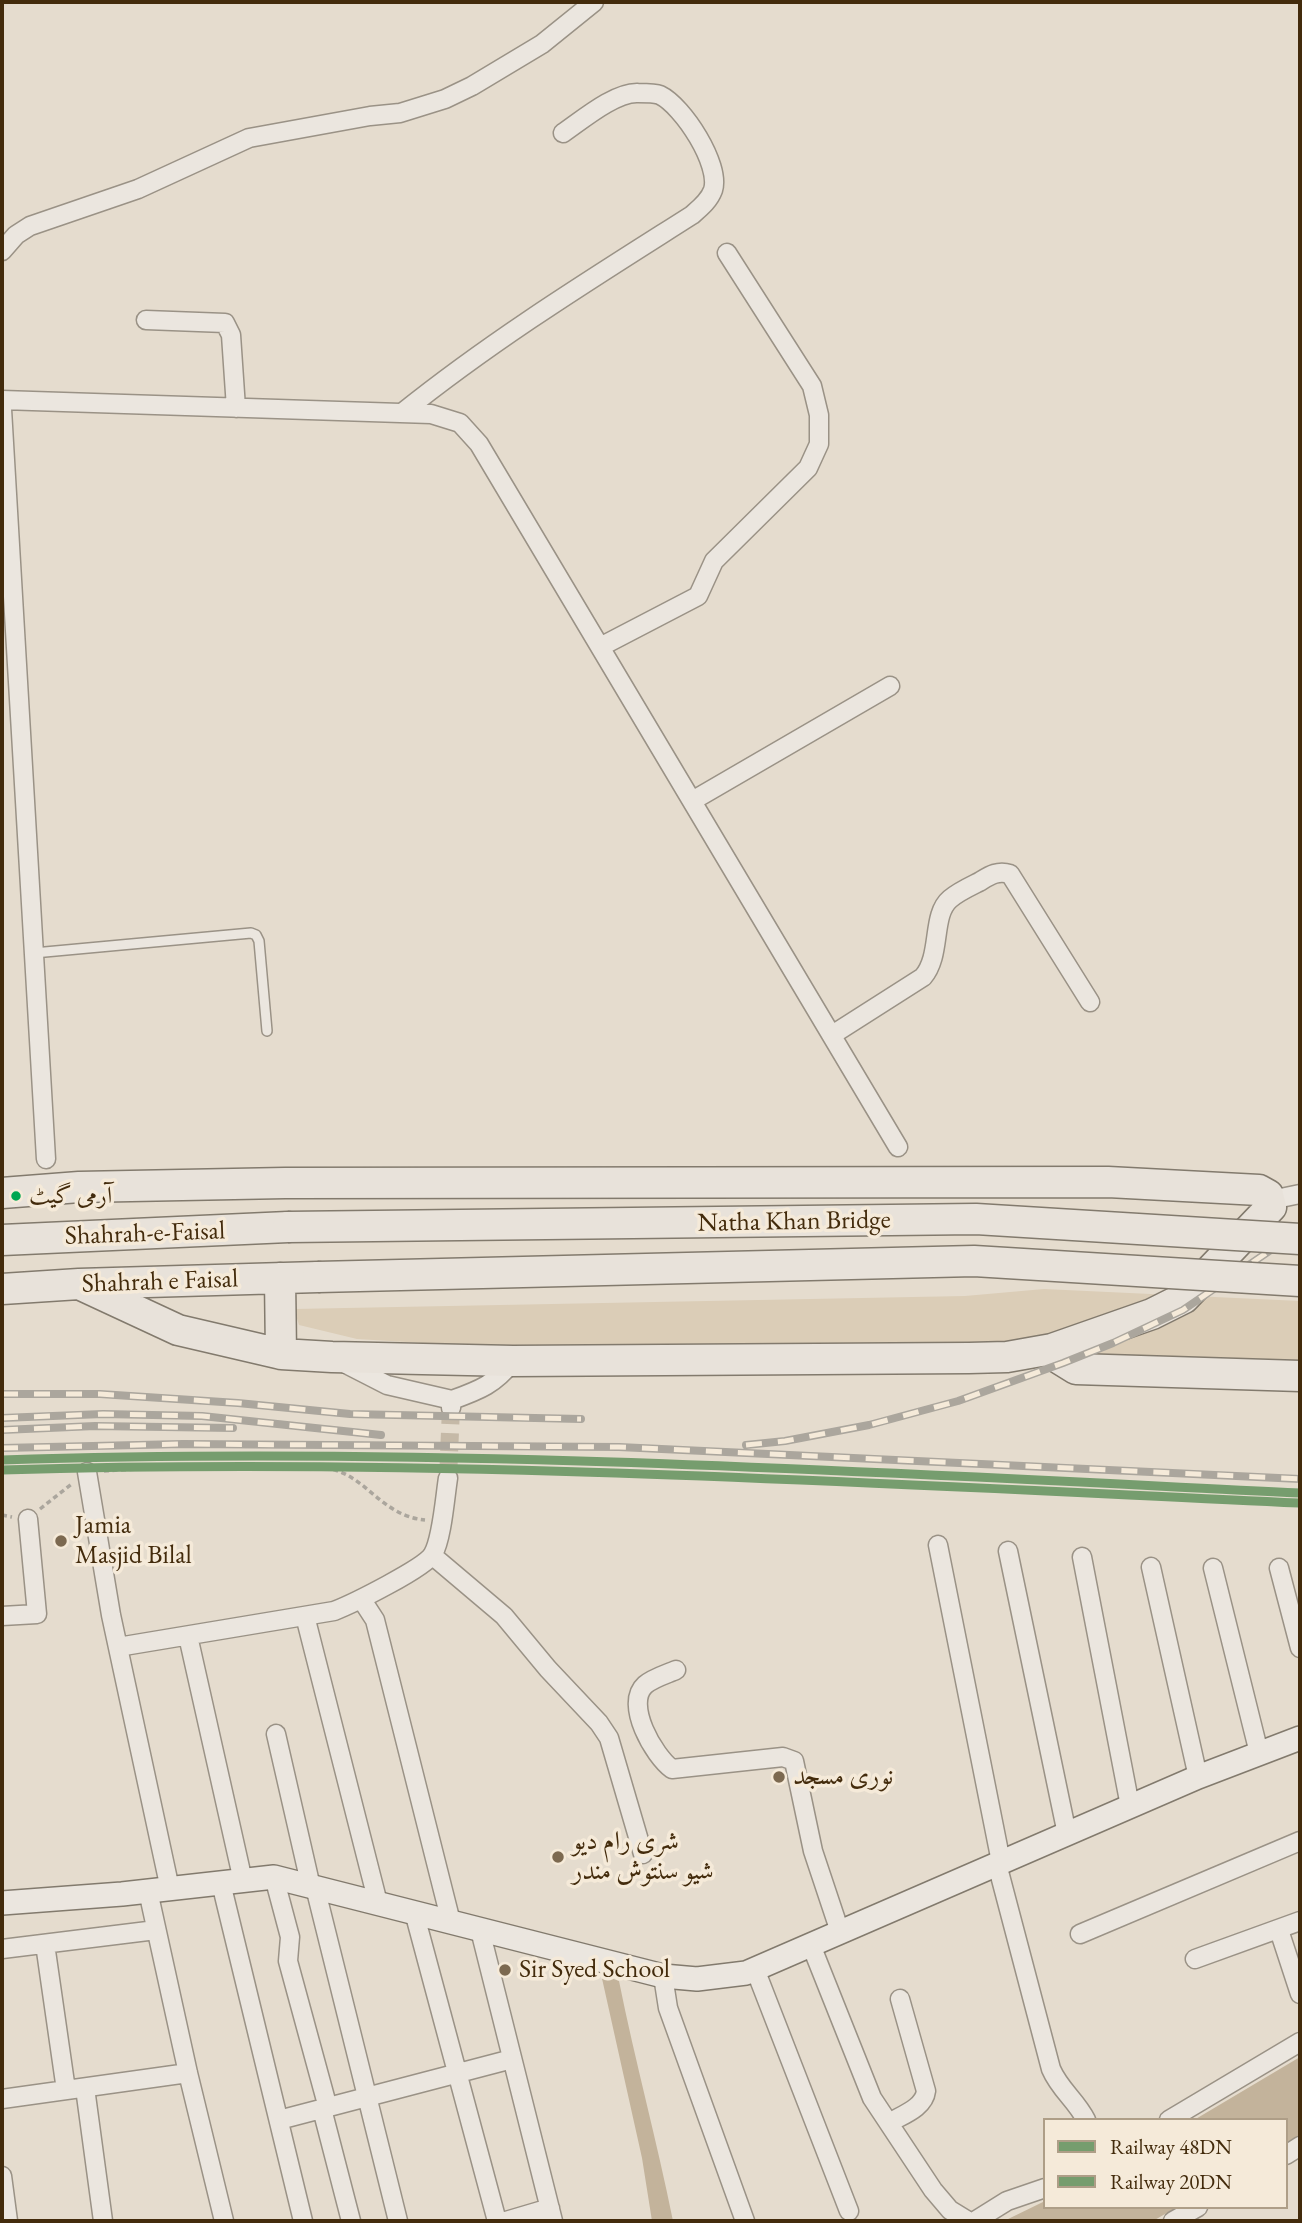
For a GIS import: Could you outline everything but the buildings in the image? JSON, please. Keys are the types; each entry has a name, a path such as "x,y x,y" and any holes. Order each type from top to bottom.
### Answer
{"highway":[{"path":"2,1193 79,1187 194,1185 1108,1182 1259,1190 1271,1200 1271,1207 1184,1298 1152,1314 1052,1349 1007,1357 513,1361 281,1354 178,1329 79,1284"},
{"path":"194,1185 199,1231"},
{"name":"Natha Khan Bridge","path":"288,1227 976,1219 1300,1239"},
{"name":"Shahrah-e-Faisal","path":"2,1240 288,1227"},
{"name":"Natha Khan Bridge","path":"318,1277 974,1261 1300,1281"},
{"name":"Shahrah e Faisal","path":"2,1289 318,1277"},
{"path":"280,1278 281,1354"},
{"path":"1052,1349 1055,1356 1076,1369 1300,1376"}],"street":[{"path":"2,251 16,235 30,226 138,189 249,138 400,113 445,99 542,44 594,2"},
{"path":"402,413 458,368 692,215 706,202 713,190 714,176 709,156 685,118 660,95 635,92 609,102 563,133"},
{"path":"600,647 698,596 714,561 808,468 818,444 818,415 812,386 727,253"},
{"path":"146,320 225,323 231,335 236,408"},
{"path":"2,400 431,414 460,423 479,444 898,1147"},
{"path":"2,409 46,1159"},
{"path":"692,801 890,686"},
{"path":"832,1035 923,977 931,968 942,909 949,899 994,873 1010,874 1090,1002"},
{"path":"1271,1200 1300,1194"},
{"path":"332,1357 387,1385 452,1404 500,1377 513,1361"},
{"path":"87,1472 159,1890 156,1930 224,2221"},
{"path":"118,1647 334,1611 362,1600 374,1590 422,1566 433,1556 438,1544 448,1478"},
{"path":"2,1616 37,1614 28,1519"},
{"path":"938,1545 999,1863 1051,2069 1062,2090 1085,2118"},
{"path":"1008,1550 1067,1834"},
{"path":"433,1556 504,1616 548,1669 599,1723 609,1738 643,1854"},
{"path":"1082,1557 1130,1806"},
{"path":"1151,1567 1198,1777"},
{"path":"1213,1568 1259,1754"},
{"path":"1279,1568 1300,1648"},
{"path":"362,1600 375,1620 451,1922"},
{"path":"305,1616 379,1903"},
{"path":"188,1636 232,1882 279,2120 303,2221"},
{"path":"676,1670 645,1685 638,1697 638,1715 663,1763 672,1769 783,1757 794,1761 813,1851 840,1932"},
{"path":"276,1734 398,2221"},
{"path":"2,1903 274,1877 663,1976 697,1979 746,1973 1198,1777 1300,1738"},
{"path":"1080,1934 1300,1842"},
{"path":"274,1877 290,1937 288,1961 351,2221"},
{"path":"414,1912 497,2221"},
{"path":"1195,1959 1300,1921"},
{"path":"2,1949 156,1930"},
{"path":"480,1930 552,2215 506,2221"},
{"path":"1279,1930 1300,1994"},
{"path":"45,1944 66,2090"},
{"path":"811,1945 872,2098 933,2190 950,2210 968,2221"},
{"path":"755,1969 849,2211"},
{"path":"663,1976 668,2008 745,2221"},
{"path":"889,2123 925,2099 926,2091 900,1998"},
{"path":"1172,2118 1300,2042"},
{"path":"279,2120 512,2059"},
{"path":"2,2099 188,2073"},
{"path":"85,2088 103,2221"},
{"path":"2,2176 8,2221"},
{"path":"975,2221 1007,2201 1043,2190"},
{"path":"1173,2221 1194,2209"}],"lane":[{"path":"34,953 251,933 256,935 258,941 267,1031"}],"path":[{"path":"2,1515 28,1519 87,1472 177,1466 332,1469 358,1482 388,1508 415,1519 441,1521"}],"shaded area":[{"path":"1044,1289 1300,1301 1300,1366 1210,1362 867,1370 357,1339 299,1325 294,1309 965,1296"},
{"path":"601,1974 619,1981 673,2221 652,2221 642,2158"},
{"path":"1300,2057 1300,2136 1288,2143 1288,2118 1197,2118"},
{"path":"1043,2202 1043,2209 1174,2209 1153,2221 1004,2221"}],"tunnel":[{"path":"448,1478 451,1408"}],"railway":[{"path":"746,1445 785,1441 869,1425 958,1401 1063,1363 1183,1310 1300,1230"},
{"path":"2,1394 100,1394 350,1414 581,1419"},
{"path":"2,1418 103,1414 202,1416 381,1435"},
{"path":"2,1430 95,1426 233,1428"},
{"path":"2,1448 183,1444 619,1447 1300,1479"}],"rail line":[{"name":"48DN","path":"2,1460 327,1456 651,1463 1300,1493"},
{"name":"20DN","path":"2,1470 164,1467 489,1469 813,1480 1299,1503"}],"place":[{"name":"آرمی گیٹ","path":"16,1196"},
{"name":"Jamia Masjid Bilal","path":"61,1541"},
{"name":"نوری مسجد","path":"779,1777"},
{"name":"شری رام دیو شیو سنتوش مندر","path":"558,1857"},
{"name":"Sir Syed School","path":"505,1970"}]}
